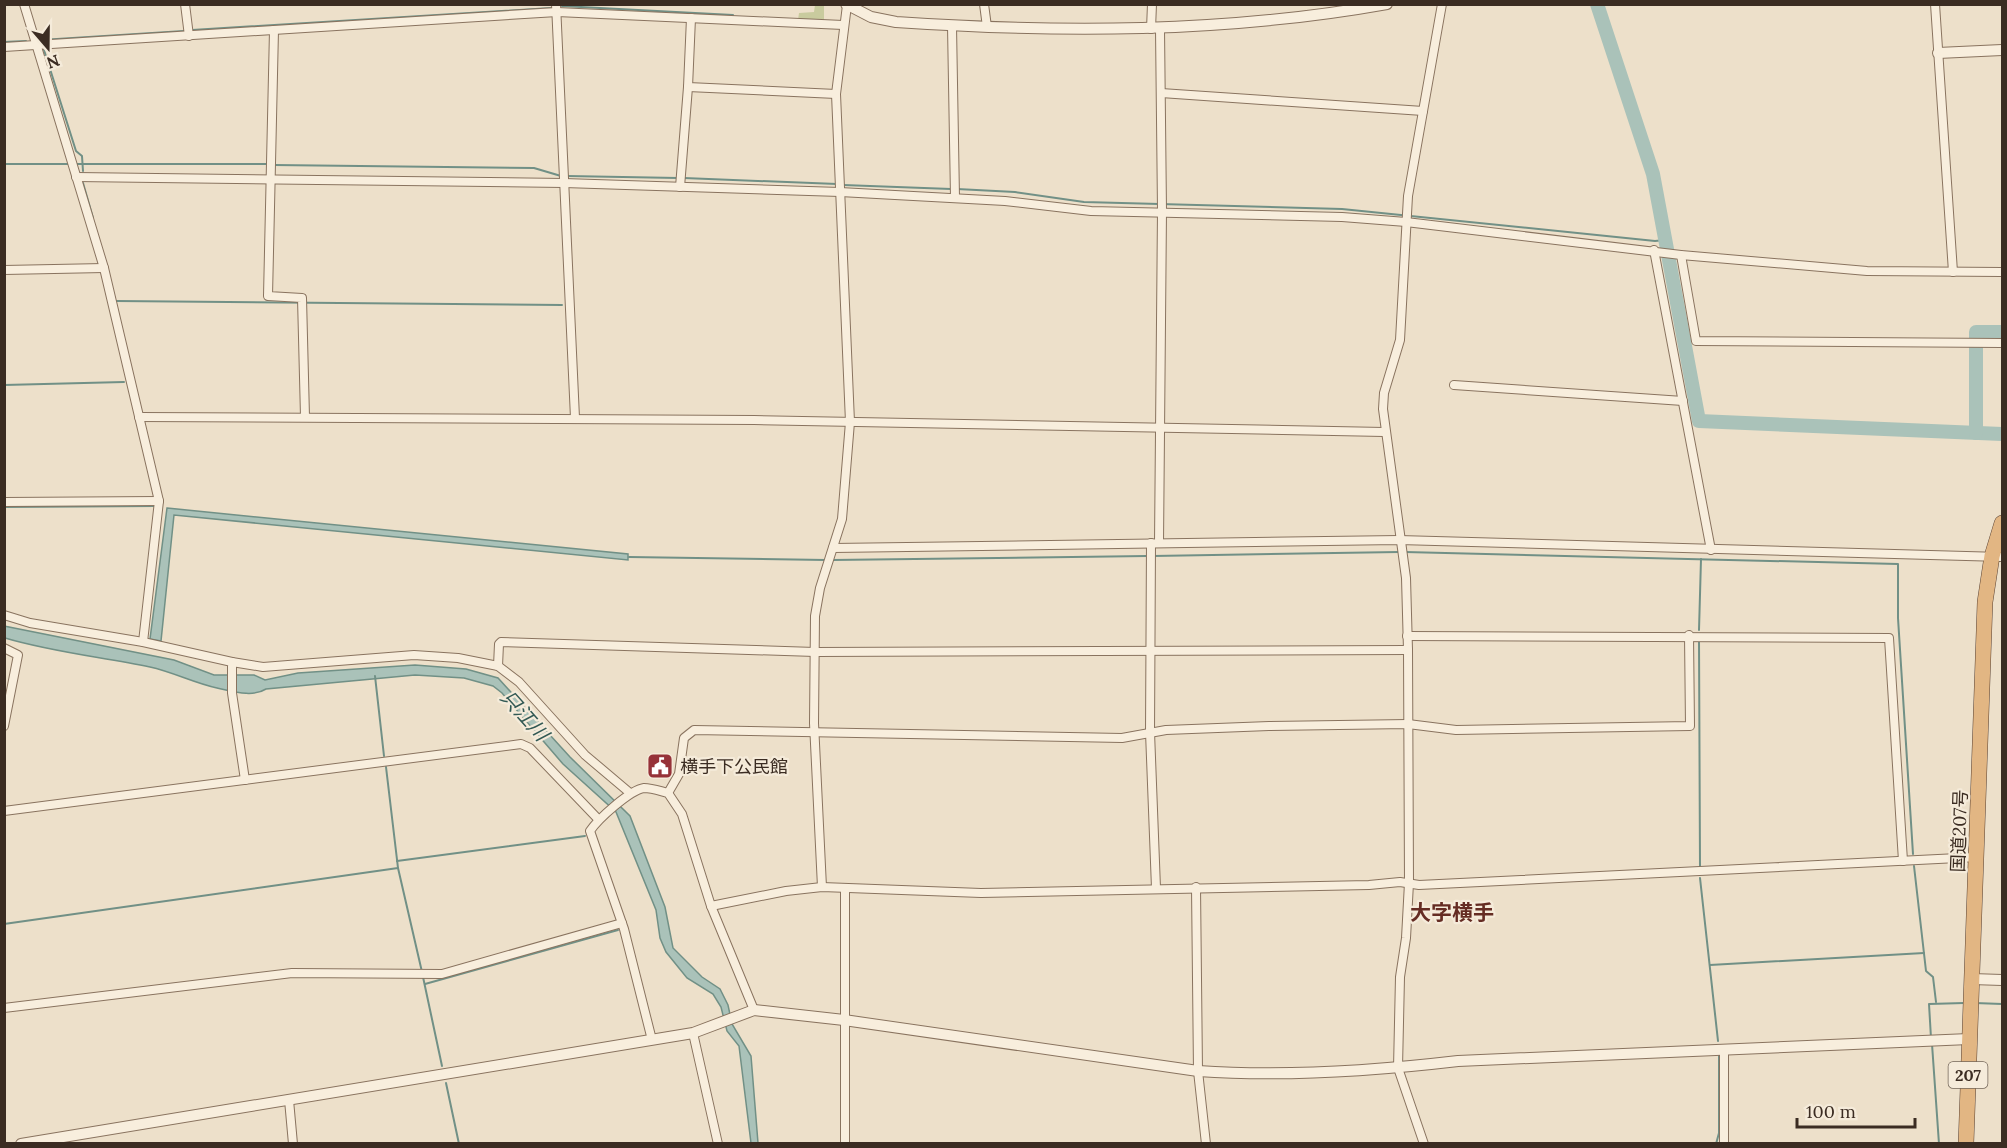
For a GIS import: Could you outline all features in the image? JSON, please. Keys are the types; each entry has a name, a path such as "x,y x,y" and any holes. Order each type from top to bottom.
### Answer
{"highway":[{"name":"国道207号","path":"1966,1143 1984,602 1997,556 2002,523"}],"street":[{"path":"24,4 104,268 159,505 151,644"},
{"path":"185,4 189,36"},
{"path":"984,4 987,27"},
{"path":"1152,4 1161,93 1162,198 1160,429 1154,546 1151,561 1153,650 1150,732 1156,888"},
{"path":"1424,1143 1398,1068 1400,977 1406,938 1409,883 1408,650 1406,578 1384,432 1384,393 1400,340 1407,210 1442,4"},
{"path":"1935,4 1953,272"},
{"path":"822,887 815,732 815,616 827,565 842,519 847,488 850,422 836,94 847,5 872,17 896,22 987,27 1155,29 1233,24 1381,5"},
{"path":"4,47 189,36 557,8 691,18 843,25"},
{"path":"557,8 575,418"},
{"path":"681,181 691,18"},
{"path":"952,26 955,198"},
{"path":"274,30 268,296 302,298 306,417"},
{"path":"1938,53 2002,50"},
{"path":"688,87 836,94"},
{"path":"1161,93 1423,111"},
{"path":"74,173 272,180 563,178 681,181 955,198 1091,211 1162,211 1406,222 1681,255 1867,271 2002,272"},
{"path":"1654,250 1711,550"},
{"path":"1681,255 1696,342 2002,343"},
{"path":"4,270 104,268"},
{"path":"1454,385 1683,401"},
{"path":"139,417 575,418 1384,432"},
{"path":"4,502 159,505"},
{"path":"832,550 1154,546 1711,550 1997,556"},
{"path":"4,615 30,623 151,644 263,667 414,655 458,658 498,666 519,682 585,755 630,793"},
{"path":"1407,636 1503,638 1689,635 1889,638 1903,861"},
{"path":"668,793 679,774 684,738 690,731 1122,738 1150,732 1269,726 1408,724 1456,730 1690,726 1689,635"},
{"path":"498,666 501,642 815,652 1408,650"},
{"path":"4,648 18,655 4,726"},
{"path":"232,662 232,693 245,780"},
{"path":"4,811 521,744 530,748 598,819"},
{"path":"652,1040 622,923 590,831 598,819 622,803 630,793 644,789 668,793 682,814 711,906 753,1010"},
{"path":"711,906 786,891 822,887 981,893 1409,883 1419,885 1977,857"},
{"path":"1196,887 1198,1071 1206,1143"},
{"path":"845,888 845,1143"},
{"path":"4,1008 292,973 442,974 622,923"},
{"path":"1972,979 2002,980"},
{"path":"21,1143 693,1033 753,1010 844,1020 1198,1071 1242,1074 1398,1068 1458,1061 1969,1039"},
{"path":"693,1033 718,1143"},
{"path":"1724,1049 1724,1143"},
{"path":"289,1100 293,1143"}],"green space":[{"path":"815,5 824,5 824,20 798,20 799,13 814,12"}],"water":[{"path":"167,508 628,554 628,560 174,515 161,641 150,639"},
{"name":"只江川","path":"4,626 174,660 214,675 254,675 265,680 298,673 415,665 466,669 498,678 570,757 630,816 665,907 673,948 702,977 720,989 728,1005 732,1024 751,1056 758,1143 751,1143 739,1046 727,1031 721,1007 713,994 687,978 666,952 660,938 656,910 616,812 563,764 502,693 493,686 464,678 415,675 242,693 208,686 150,667 59,651 5,638"}],"waterway":[{"path":"1597,4 1653,174 1699,421 2002,434"},
{"path":"562,6 733,15"},
{"path":"192,30 551,8"},
{"path":"41,40 184,31"},
{"path":"4,42 26,41"},
{"path":"44,50 76,151 82,156 83,171"},
{"path":"4,164 269,164"},
{"path":"274,165 534,168 561,176"},
{"path":"567,176 678,178"},
{"path":"684,178 837,184"},
{"path":"83,183 93,218"},
{"path":"843,185 951,189"},
{"path":"957,189 1015,192 1084,202 1342,209 1655,241 1665,240"},
{"path":"116,301 562,305"},
{"path":"1976,433 1976,332 2002,332"},
{"path":"4,385 124,382"},
{"path":"4,507 155,506"},
{"path":"1153,556 1399,552"},
{"path":"1405,552 1898,564 1898,618 1913,854"},
{"path":"832,560 1147,556"},
{"path":"629,557 826,560"},
{"path":"1699,630 1701,559"},
{"path":"1699,640 1700,866"},
{"path":"375,676 384,756"},
{"path":"386,767 398,868"},
{"path":"397,861 585,836"},
{"path":"1914,866 1926,971 1933,977 1936,1002"},
{"path":"4,924 398,868 422,972"},
{"path":"1700,878 1718,1041"},
{"path":"425,984 618,930"},
{"path":"1710,965 1924,953"},
{"path":"423,977 442,1066"},
{"path":"1931,1038 1929,1004 1964,1003"},
{"path":"1975,1003 2002,1004"},
{"path":"1932,1044 1939,1144"},
{"path":"1716,1144 1719,1133 1719,1055"},
{"path":"446,1083 459,1144"}],"place":[{"name":"横手下公民館","path":"660,766"}],"district":[{"name":"大字横手","path":"1452,912"}]}
